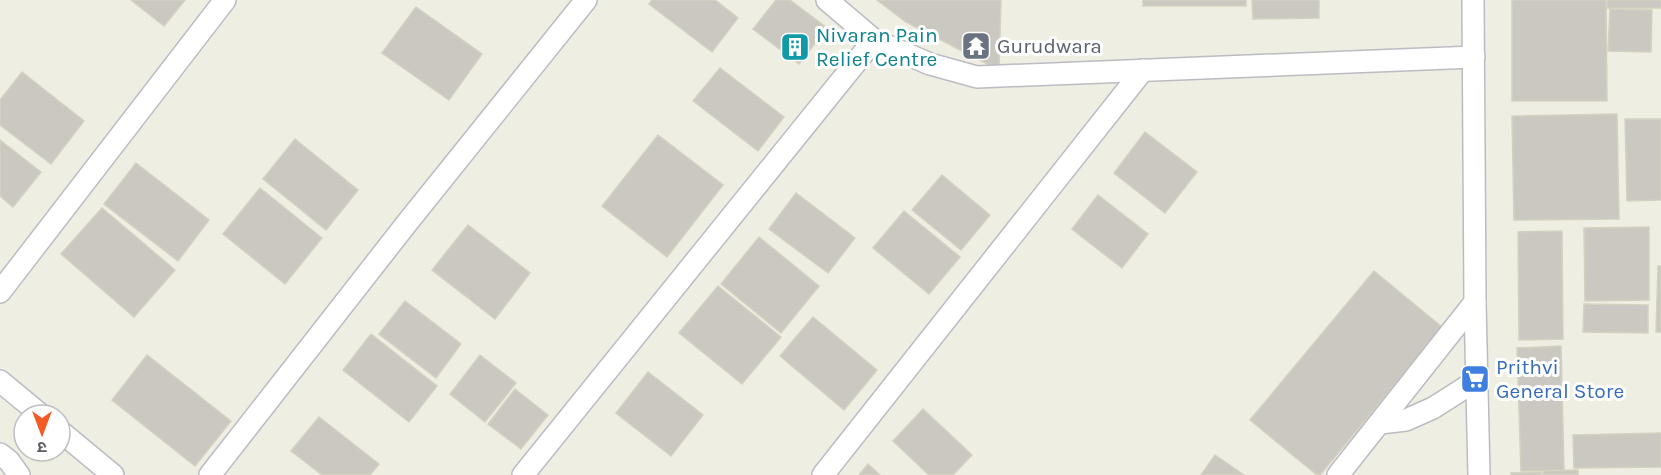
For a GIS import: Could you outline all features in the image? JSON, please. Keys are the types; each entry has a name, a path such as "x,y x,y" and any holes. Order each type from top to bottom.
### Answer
{"street":[{"path":"0,292 225,0"},
{"path":"213,474 407,223 585,0"},
{"path":"827,0 874,40 930,64 977,77 1474,57"},
{"path":"1473,0 1475,302 1479,475"},
{"path":"523,475 874,40"},
{"path":"823,475 1143,70"},
{"path":"1338,475 1475,302"},
{"path":"1380,423 1406,420 1433,408 1477,380"},
{"path":"0,381 27,403"},
{"path":"72,441 113,475"},
{"path":"0,454 9,461 19,475"}],"building":[{"path":"131,0 185,0 164,26"},
{"path":"652,0 715,0 738,18 712,52 649,4"},
{"name":"Nivaran Pain Relief Centre","path":"776,0 790,0 827,28 799,64 753,29"},
{"name":"Gurudwara","path":"877,0 1001,0 999,70 906,22"},
{"path":"1143,0 1246,0 1246,6 1143,6"},
{"path":"1252,0 1319,0 1319,18 1253,19"},
{"path":"1512,0 1606,0 1607,101 1512,101"},
{"path":"1607,0 1661,0 1661,8 1607,8"},
{"path":"416,7 482,54 449,100 382,53"},
{"path":"1610,9 1652,10 1651,52 1608,51"},
{"path":"720,68 784,117 758,151 693,101"},
{"path":"22,72 84,121 51,164 0,125 0,100"},
{"path":"1617,114 1619,219 1514,220 1512,116"},
{"path":"1625,119 1661,119 1661,200 1627,201"},
{"path":"1145,132 1197,172 1165,213 1114,173"},
{"path":"658,135 723,185 667,257 602,206"},
{"path":"295,139 358,190 326,230 263,179"},
{"path":"0,140 41,172 13,207 0,196"},
{"path":"136,163 209,220 178,261 104,204"},
{"path":"942,175 990,215 961,250 912,210"},
{"path":"260,188 322,238 285,284 223,234"},
{"path":"796,193 855,238 828,273 769,229"},
{"path":"1098,195 1148,234 1122,268 1072,229"},
{"path":"102,208 175,270 134,317 61,254"},
{"path":"904,211 960,257 929,294 873,248"},
{"path":"468,225 530,273 495,319 432,270"},
{"path":"1649,227 1649,300 1585,301 1584,228"},
{"path":"1562,231 1563,339 1519,340 1518,232"},
{"path":"759,237 819,286 781,333 721,284"},
{"path":"1658,266 1661,266 1661,332 1656,332"},
{"path":"1374,271 1442,327 1320,475 1317,475 1250,420"},
{"path":"718,286 781,337 742,384 679,333"},
{"path":"405,301 461,344 436,378 379,334"},
{"path":"1584,304 1648,305 1648,333 1583,332"},
{"path":"813,317 877,370 844,410 780,356"},
{"path":"371,334 437,386 409,422 343,370"},
{"path":"1561,346 1564,470 1521,471 1517,348"},
{"path":"147,355 231,421 195,466 112,400"},
{"path":"480,355 516,383 485,422 450,394"},
{"path":"648,372 703,415 671,456 616,413"},
{"path":"515,389 548,415 521,449 488,424"},
{"path":"923,409 972,455 953,475 929,475 893,441"},
{"path":"319,417 379,464 370,475 322,475 291,451"},
{"path":"1661,433 1661,467 1574,468 1573,435"},
{"path":"1215,455 1244,475 1201,475"},
{"path":"868,464 880,475 859,475"},
{"path":"1578,470 1578,475 1543,475 1543,471"},
{"path":"1541,472 1541,475 1511,475 1511,473"}],"place":[{"name":"Gurudwara","path":"976,46"},
{"name":"Nivaran Pain Relief Centre","path":"795,47"},
{"name":"Prithvi General Store","path":"1475,379"}]}
